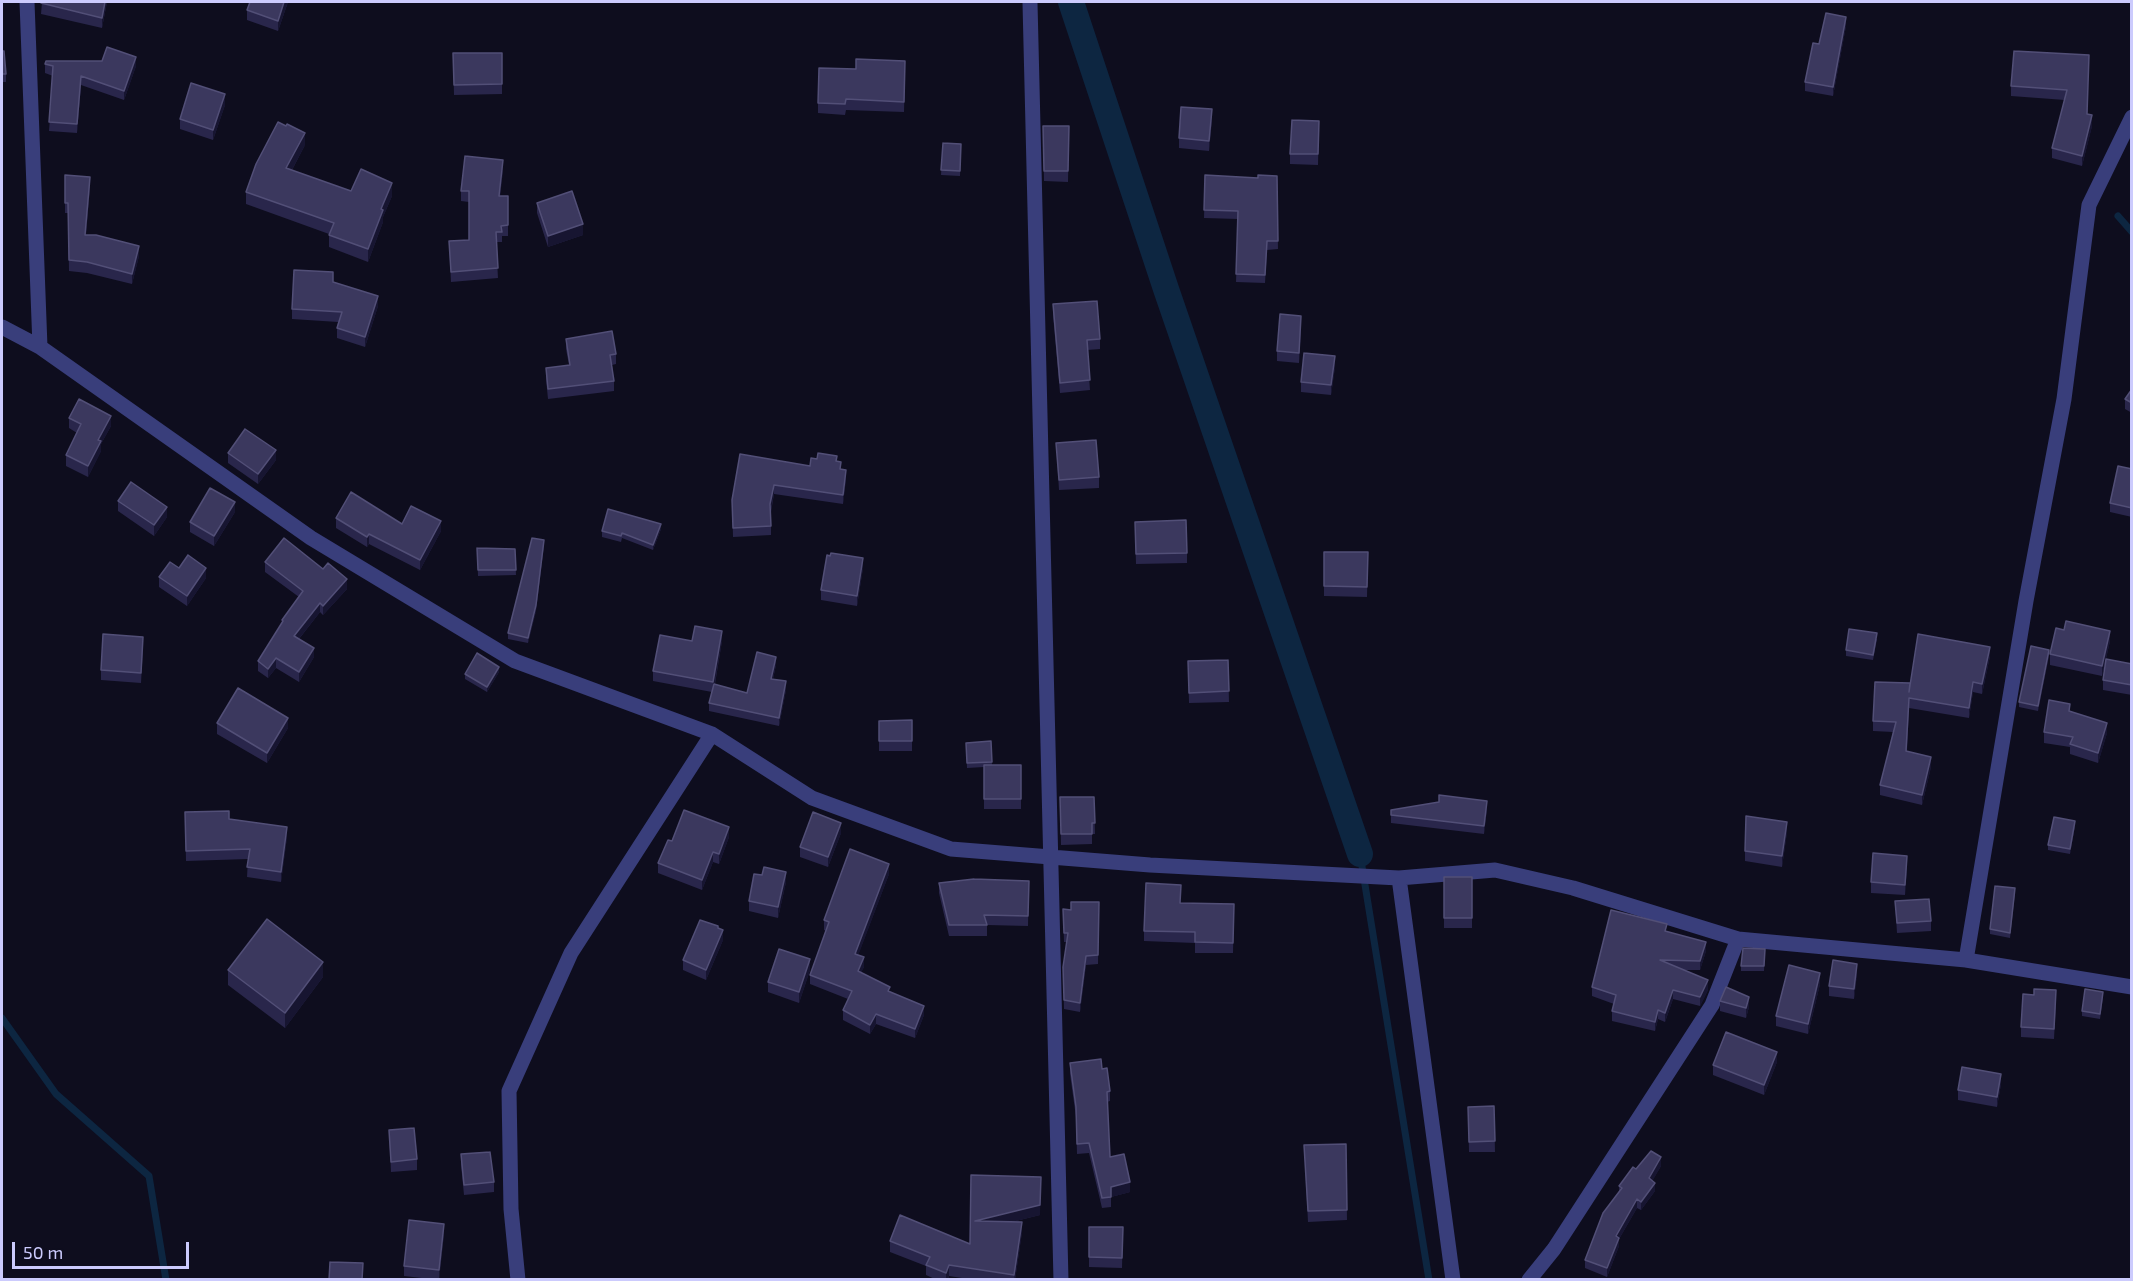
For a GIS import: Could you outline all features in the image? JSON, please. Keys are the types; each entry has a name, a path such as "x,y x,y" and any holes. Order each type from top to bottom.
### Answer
{"street":[{"path":"27,2 40,347"},
{"path":"1030,3 1061,1280"},
{"path":"1966,960 2026,601 2064,399 2089,205 2132,117"},
{"path":"2,327 40,347 311,538 515,661 712,734 812,798 951,849 1050,858 1373,877 1399,878 1495,870 1573,888 1738,939 1966,960 2132,987"},
{"path":"518,1280 511,1209 509,1091 571,953 712,734"},
{"path":"1399,878 1453,1280"},
{"path":"1529,1280 1554,1249 1712,1005 1738,939"}],"building":[{"path":"42,2 105,2 102,18"},
{"path":"250,2 284,2 278,21 247,10"},
{"path":"1826,13 1846,17 1833,87 1805,82 1813,43 1819,44"},
{"path":"107,47 136,57 124,91 81,76 77,124 49,122 53,66 45,64 46,61 102,61"},
{"path":"2,51 4,51 6,74 2,74"},
{"path":"2014,51 2089,55 2087,114 2092,115 2082,156 2052,148 2067,90 2011,86"},
{"path":"453,53 502,53 502,84 454,85"},
{"path":"856,59 905,61 904,102 846,99 845,104 818,103 819,68 856,69"},
{"path":"191,83 225,94 213,130 180,119"},
{"path":"1181,107 1212,109 1209,141 1179,138"},
{"path":"1292,120 1319,121 1318,154 1290,154"},
{"path":"278,122 305,133 286,168 351,191 361,169 392,183 368,249 329,235 334,223 246,192 256,164"},
{"path":"1043,126 1069,126 1068,171 1044,171"},
{"path":"943,143 961,144 960,171 941,170"},
{"path":"465,156 503,160 499,196 508,196 508,225 501,226 502,232 496,232 498,268 451,272 449,241 469,240 469,191 461,191"},
{"path":"65,175 90,177 85,235 96,235 139,246 132,274 87,262 69,260"},
{"path":"1205,175 1258,178 1258,175 1277,176 1278,241 1267,241 1265,275 1236,274 1238,211 1204,210"},
{"path":"572,191 583,224 548,236 537,203"},
{"path":"294,270 333,272 333,282 378,296 365,337 337,328 342,312 292,309"},
{"path":"1097,301 1100,339 1087,340 1090,380 1060,383 1053,304"},
{"path":"1280,314 1301,316 1299,353 1277,351"},
{"path":"612,331 616,354 610,355 614,381 548,389 546,368 570,365 566,339"},
{"path":"1304,353 1335,356 1331,385 1301,382"},
{"path":"2132,389 2132,403 2125,399"},
{"path":"79,399 111,416 88,466 66,455 81,424 69,418"},
{"path":"245,429 276,450 258,474 228,453"},
{"path":"1096,440 1099,477 1059,480 1056,443"},
{"path":"818,453 837,456 836,461 841,462 840,469 846,470 843,495 774,485 770,504 771,526 733,528 732,500 740,454 810,466 811,458 817,459"},
{"path":"2118,466 2132,469 2132,508 2110,503"},
{"path":"131,482 167,507 154,525 118,501"},
{"path":"210,488 235,502 214,536 190,522"},
{"path":"351,492 402,524 411,506 441,521 420,560 369,534 367,537 336,518"},
{"path":"608,509 661,524 653,545 622,533 621,536 602,531"},
{"path":"1186,520 1187,553 1136,554 1135,522"},
{"path":"284,538 323,569 328,563 347,579 323,606 320,603 294,636 314,648 299,672 276,658 268,669 258,661 282,620 303,591 265,562"},
{"path":"532,538 544,540 536,605 528,638 508,633"},
{"path":"477,548 515,549 516,570 478,570"},
{"path":"1324,552 1368,552 1367,587 1324,586"},
{"path":"831,553 863,558 857,596 821,590 827,555 830,556"},
{"path":"188,555 206,568 187,596 159,577 170,562 179,568"},
{"path":"2066,621 2110,631 2102,666 2050,654 2056,628 2064,630"},
{"path":"695,626 722,631 713,682 653,671 660,635 692,641"},
{"path":"1849,629 1877,633 1873,655 1846,650"},
{"path":"103,634 143,637 141,673 101,670"},
{"path":"1918,634 1990,647 1982,684 1973,682 1969,708 1909,698 1906,751 1931,757 1922,795 1880,785 1896,722 1873,721 1875,682 1910,683 1909,692"},
{"path":"2031,646 2049,650 2038,706 2019,702"},
{"path":"757,652 776,657 771,679 786,681 779,718 709,703 714,684 747,693"},
{"path":"477,653 499,667 487,687 465,674"},
{"path":"2106,659 2132,664 2132,685 2103,680"},
{"path":"1228,660 1229,691 1189,693 1188,661"},
{"path":"238,688 288,718 267,753 217,723"},
{"path":"2049,700 2070,704 2069,711 2107,723 2098,753 2070,744 2073,737 2044,732"},
{"path":"912,720 912,741 879,741 879,721"},
{"path":"991,741 992,762 967,763 966,743"},
{"path":"984,765 1021,765 1021,799 984,799"},
{"path":"1439,795 1487,801 1484,826 1391,815 1391,810 1439,802"},
{"path":"1060,797 1094,797 1095,823 1092,823 1092,834 1061,834"},
{"path":"684,810 729,827 719,854 713,852 702,880 658,863 668,840 672,841"},
{"path":"229,811 229,819 287,827 281,872 247,867 250,849 186,851 185,812"},
{"path":"813,812 841,823 828,857 800,847"},
{"path":"1746,816 1787,822 1782,856 1745,851"},
{"path":"2054,817 2075,821 2070,849 2048,845"},
{"path":"850,849 889,864 855,954 864,957 858,971 890,987 888,991 924,1006 915,1029 876,1014 870,1025 843,1010 852,991 810,975 829,922 824,920"},
{"path":"1873,853 1907,856 1905,885 1871,882"},
{"path":"764,867 786,872 778,907 749,901 754,874 762,875"},
{"path":"1444,877 1472,877 1472,918 1444,918"},
{"path":"974,879 1029,881 1028,916 984,915 987,925 949,925 939,883"},
{"path":"1146,883 1181,885 1180,903 1234,904 1233,943 1195,942 1195,932 1144,931"},
{"path":"1995,886 2015,888 2010,933 1990,929"},
{"path":"1929,899 1931,921 1897,923 1895,901"},
{"path":"1071,902 1099,902 1098,955 1086,956 1080,1003 1064,1000 1063,967 1068,933 1064,933 1063,909 1071,910"},
{"path":"1611,910 1667,924 1665,931 1706,942 1700,961 1660,960 1708,980 1700,997 1673,990 1665,1013 1658,1010 1655,1022 1612,1011 1616,995 1592,987"},
{"path":"267,919 323,962 285,1013 228,970"},
{"path":"700,920 723,930 706,970 683,960"},
{"path":"1743,948 1765,949 1764,966 1741,966"},
{"path":"779,949 810,959 799,992 768,982"},
{"path":"1833,960 1857,964 1854,989 1829,986"},
{"path":"1789,965 1820,973 1808,1024 1776,1016"},
{"path":"1726,987 1749,997 1746,1008 1720,1001"},
{"path":"2034,989 2056,990 2054,1029 2021,1027 2023,994 2034,995"},
{"path":"2085,989 2103,992 2100,1014 2082,1011"},
{"path":"1726,1032 1777,1052 1764,1085 1713,1065"},
{"path":"1101,1059 1102,1069 1107,1068 1110,1091 1107,1092 1110,1157 1124,1154 1130,1182 1111,1187 1111,1197 1102,1198 1089,1143 1077,1144 1076,1107 1070,1063"},
{"path":"1962,1067 2001,1074 1997,1097 1958,1090"},
{"path":"1494,1106 1495,1141 1469,1142 1468,1107"},
{"path":"414,1128 417,1159 391,1162 389,1130"},
{"path":"1346,1144 1347,1210 1308,1211 1304,1145"},
{"path":"1651,1151 1661,1157 1649,1178 1655,1183 1641,1202 1637,1199 1616,1236 1619,1238 1607,1268 1585,1260 1603,1213 1622,1188 1619,1186 1633,1167 1636,1169"},
{"path":"490,1152 494,1182 464,1185 461,1154"},
{"path":"971,1175 1041,1177 1040,1205 975,1221 1022,1222 1014,1275 949,1265 946,1273 926,1265 930,1257 890,1241 900,1215 970,1244"},
{"path":"409,1220 444,1224 439,1270 404,1266"},
{"path":"1089,1227 1123,1227 1122,1258 1089,1257"},
{"path":"330,1262 363,1263 362,1280 329,1280"}],"waterway":[{"path":"1071,2 1166,289 1360,854"},
{"path":"2118,216 2132,232"},
{"path":"1360,854 1429,1280"},
{"path":"2,1018 56,1094 149,1176 166,1280"}]}
